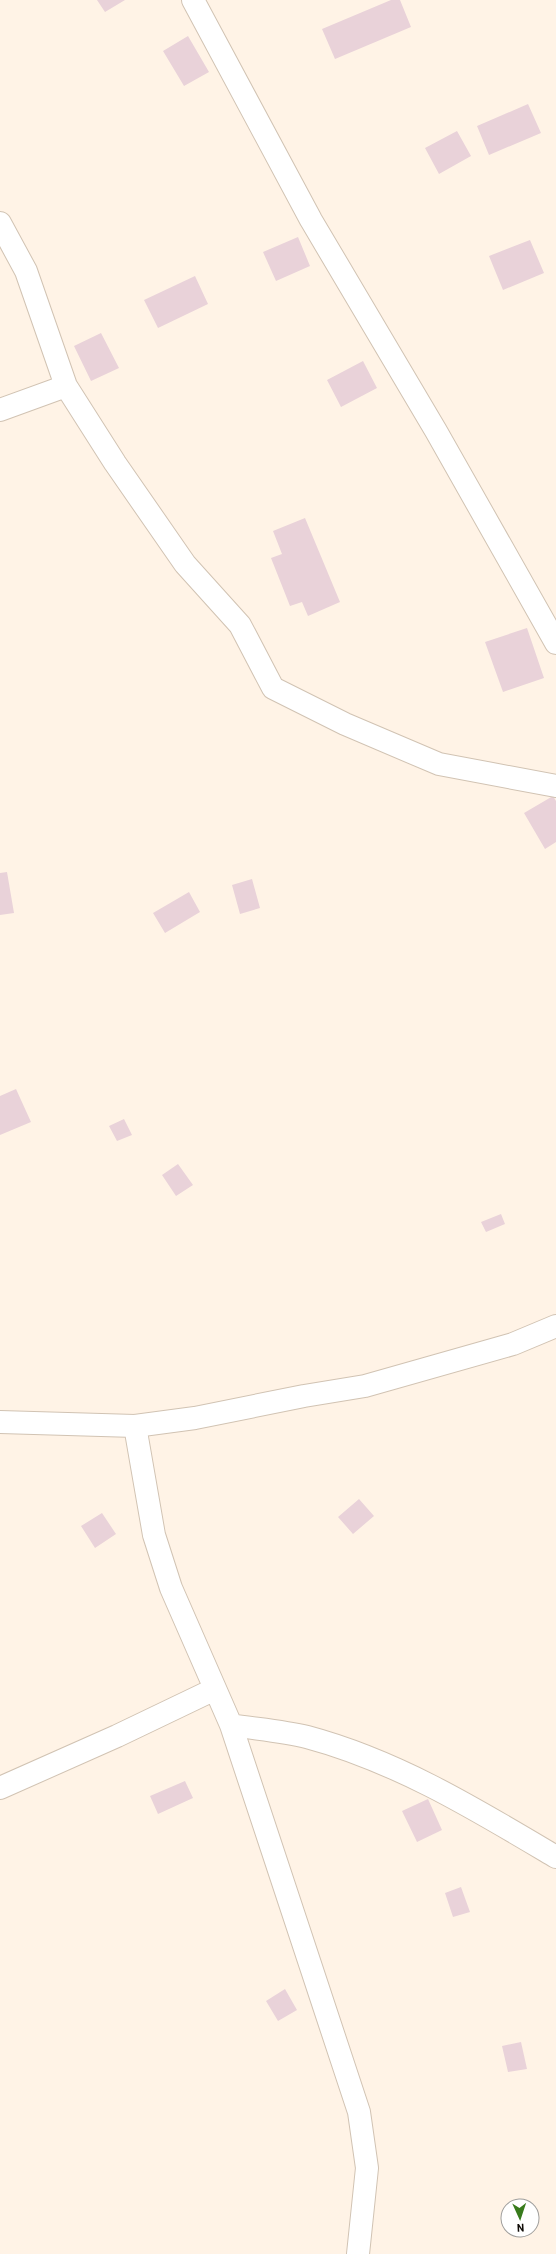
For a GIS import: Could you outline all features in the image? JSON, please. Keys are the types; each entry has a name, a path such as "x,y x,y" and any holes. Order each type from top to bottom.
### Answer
{"street":[{"path":"201,5 311,220 436,431 556,643"},
{"path":"0,223 26,271 66,386 115,463 185,564 240,625 273,688 345,724 439,764 556,786"},
{"path":"0,410 66,386"},
{"path":"0,1422 135,1426 195,1418 304,1396 365,1386 513,1344 556,1326"},
{"path":"135,1426 154,1536 171,1588 231,1726 359,2112 367,2168 358,2254"},
{"path":"0,1788 118,1736 215,1689"},
{"path":"231,1726 306,1737 392,1767 472,1807 556,1857"}],"building":[{"path":"97,0 125,0 105,12"},
{"path":"391,0 400,0 411,27 335,59 322,29"},
{"path":"188,36 209,72 184,86 163,51"},
{"path":"528,104 541,133 489,155 477,126"},
{"path":"457,131 471,156 439,174 425,148"},
{"path":"298,237 310,266 276,281 263,252"},
{"path":"530,240 544,273 503,290 489,256"},
{"path":"195,276 208,304 158,328 144,300"},
{"path":"101,333 119,368 91,381 74,346"},
{"path":"363,361 377,388 341,407 327,380"},
{"path":"305,518 340,602 308,616 302,602 290,606 271,558 282,554 273,531"},
{"path":"527,628 544,678 503,692 485,642"},
{"path":"553,796 556,801 556,842 545,849 524,813"},
{"path":"7,872 14,913 0,915 0,873"},
{"path":"252,879 260,908 240,914 232,885"},
{"path":"189,892 200,912 165,933 153,913"},
{"path":"16,1089 31,1122 0,1135 0,1096"},
{"path":"124,1119 132,1135 117,1141 109,1126"},
{"path":"178,1164 193,1185 176,1196 162,1175"},
{"path":"501,1214 505,1224 486,1232 481,1222"},
{"path":"359,1499 374,1516 353,1534 338,1517"},
{"path":"102,1513 116,1534 95,1548 81,1526"},
{"path":"185,1781 193,1798 158,1814 150,1796"},
{"path":"428,1799 442,1830 417,1842 402,1811"},
{"path":"461,1887 470,1912 453,1917 445,1893"},
{"path":"285,1989 297,2010 278,2021 266,2001"},
{"path":"521,2042 527,2069 508,2072 502,2046"}]}
